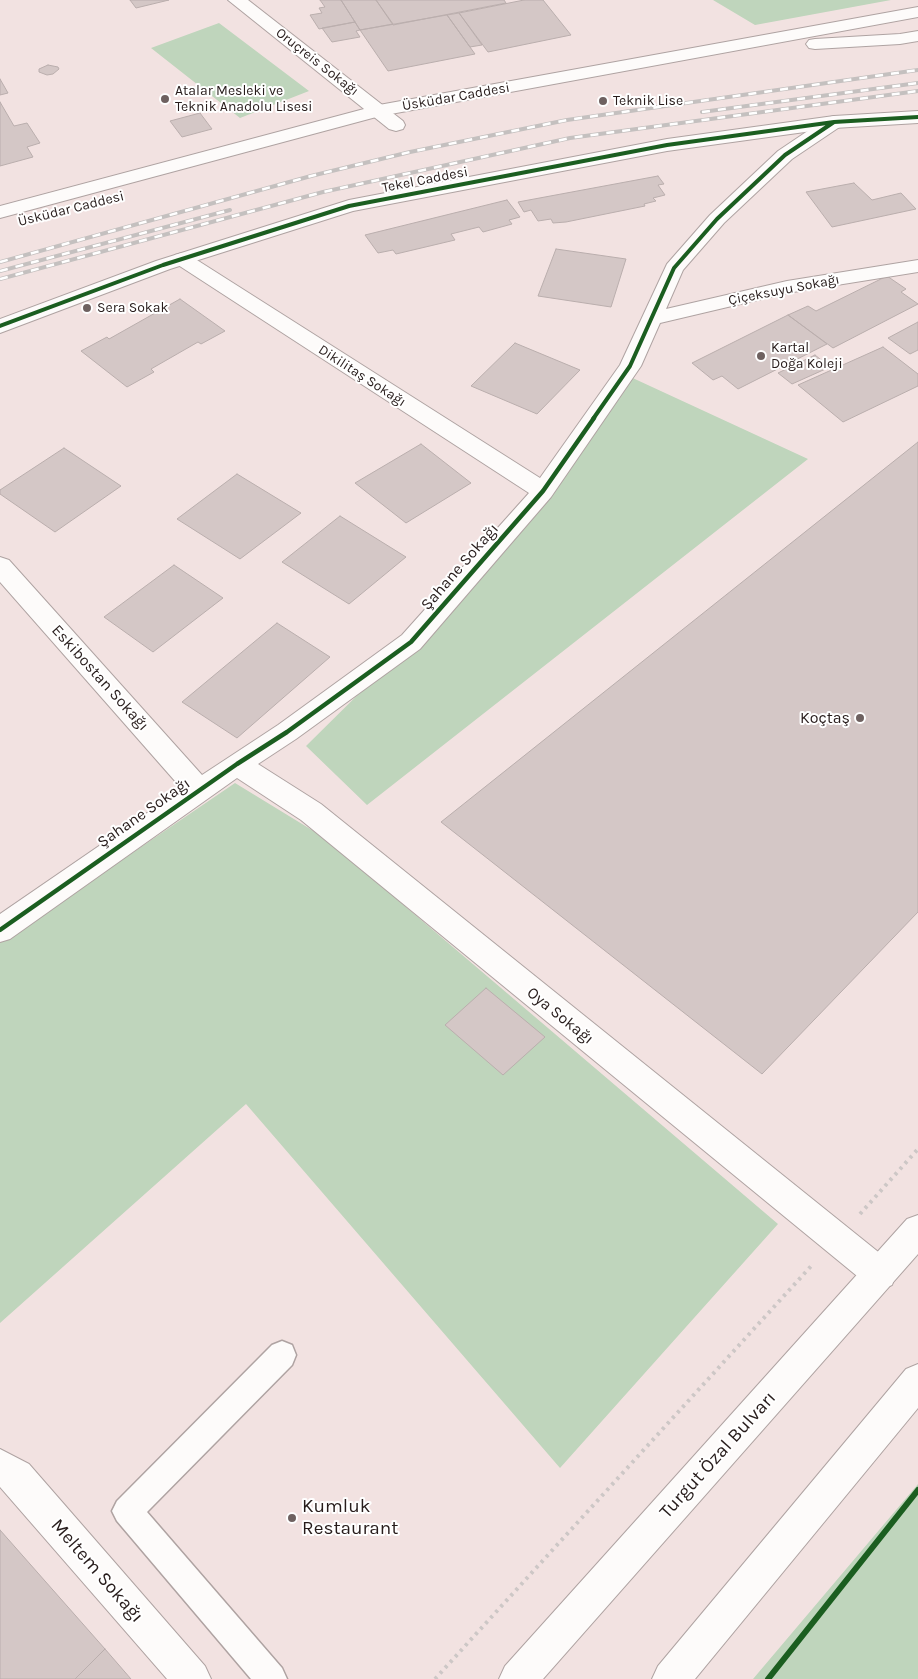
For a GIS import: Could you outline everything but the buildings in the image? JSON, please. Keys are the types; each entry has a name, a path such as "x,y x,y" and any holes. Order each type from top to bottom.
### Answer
{"main road":[{"name":"Oruçreis Sokağı","path":"237,0 378,111 387,128"},
{"name":"Üsküdar Caddesi","path":"0,212 378,111 918,12"},
{"name":"Üsküdar Caddesi","path":"435,118 815,44 918,26"},
{"name":"Üsküdar Caddesi","path":"815,44 918,36"},
{"name":"Tekel Caddesi","path":"0,326 182,259 349,206 667,145 834,122 918,116"},
{"name":"Üsküdar Caddesi","path":"387,128 416,122"},
{"name":"Şahane Sokağı","path":"0,930 199,790 287,732 411,642 543,491 630,366 674,268 717,219 785,155 834,122"},
{"name":"Üsküdar Caddesi","path":"0,227 351,137"},
{"name":"Dikilitaş Sokağı","path":"182,259 543,491"},
{"name":"Çiçeksuyu Sokağı","path":"651,319 787,287 918,266"},
{"name":"Eskibostan Sokağı","path":"0,566 199,790"},
{"name":"Oya Sokağı","path":"237,764 311,812 880,1274"},
{"name":"Turgut Özal Bulvarı","path":"518,1679 918,1230"},
{"path":"671,1679 918,1381"},
{"name":"Meltem Sokağı","path":"0,1467 16,1477 192,1679"}],"lane":[{"path":"271,1679 127,1511 282,1355"}],"path":[{"path":"435,1679 918,1149"}],"green space":[{"path":"713,0 891,0 755,25"},
{"path":"219,23 309,91 240,118 151,48"},
{"path":"624,374 808,459 367,805 306,746 487,567"},
{"path":"235,783 325,838 778,1224 560,1468 246,1104 0,1323 0,943"},
{"path":"918,1484 918,1679 753,1679"}],"railway":[{"path":"0,262 311,176 410,152 567,120 918,70"},
{"path":"702,112 918,83"},
{"path":"0,279 323,192 570,138 918,91"},
{"path":"0,271 230,210"}],"cycle path":[{"path":"0,326 163,265 349,206 667,145 834,122 918,117"},
{"path":"0,930 237,764 287,732 411,642 543,491 630,366 674,268 717,219 785,155 834,122"},
{"path":"768,1679 918,1490"}],"place":[{"name":"Atalar Mesleki ve Teknik Anadolu Lisesi","path":"165,99"},
{"name":"Teknik Lise","path":"603,101"},
{"name":"Sera Sokak","path":"87,308"},
{"name":"Kartal Doğa Koleji","path":"761,356"},
{"name":"Koçtaş","path":"860,718"},
{"name":"Kumluk Restaurant","path":"292,1518"}]}
